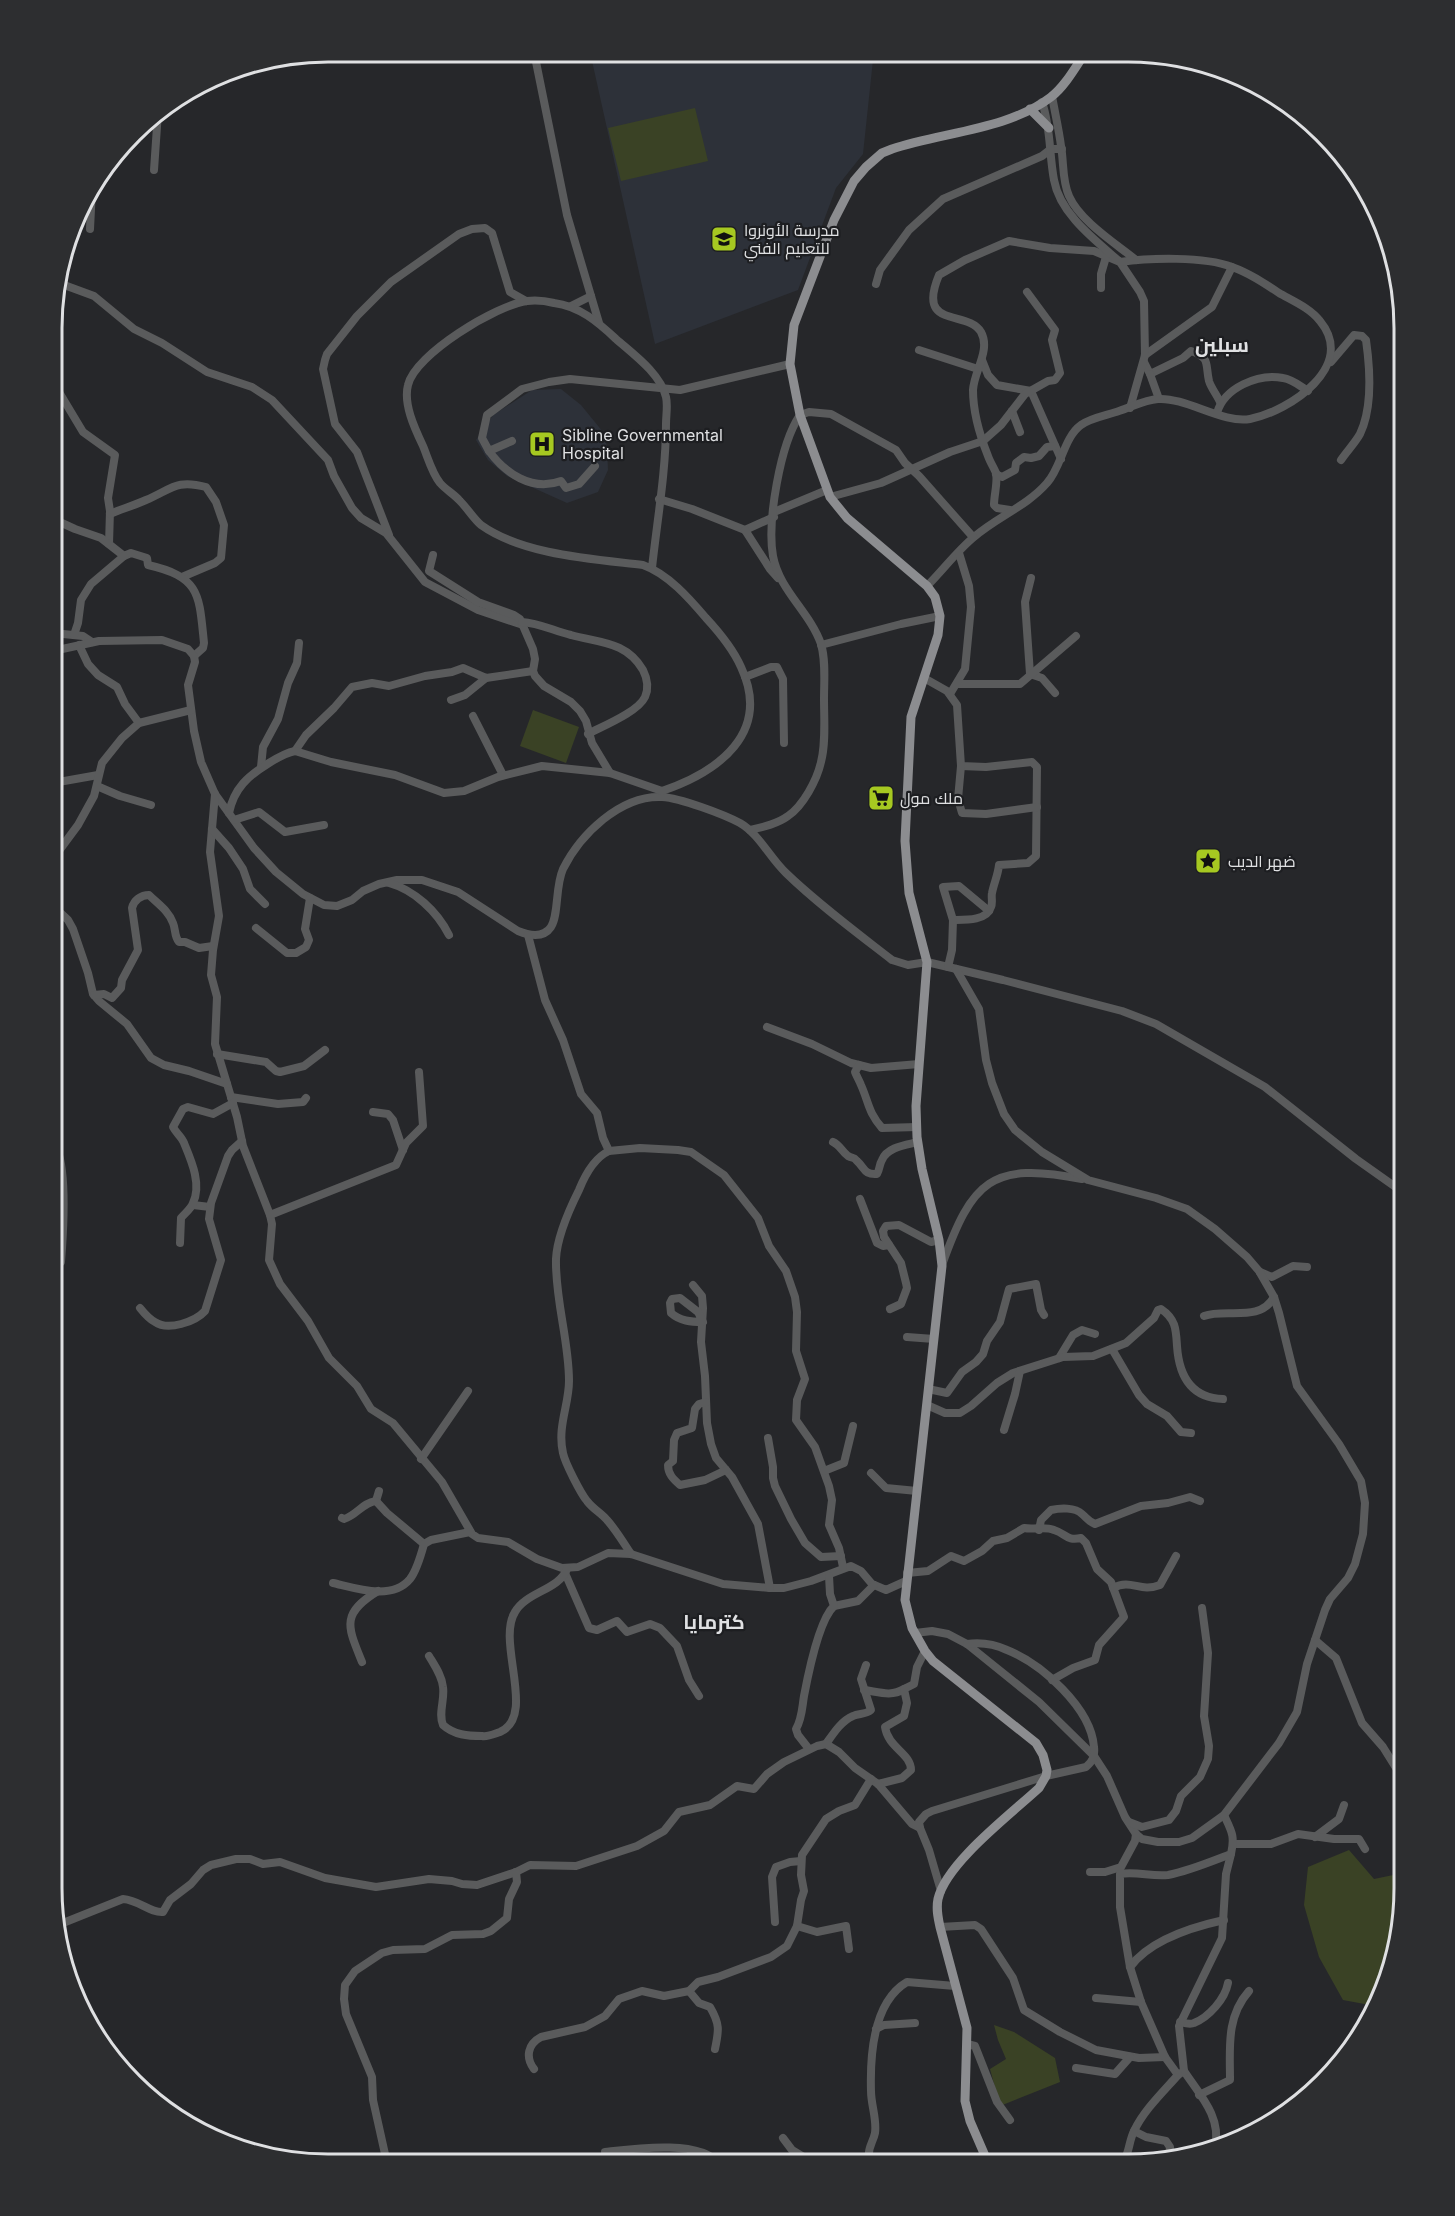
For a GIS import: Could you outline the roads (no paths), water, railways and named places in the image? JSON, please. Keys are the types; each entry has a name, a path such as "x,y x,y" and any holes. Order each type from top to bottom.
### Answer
{"main road":[{"path":"984,2154 970,2121 965,2101 967,2028 937,1912 941,1891 946,1881 965,1857 1039,1788 1046,1776 1046,1763 1036,1743 948,1673 925,1651 915,1633 905,1600 942,1266 939,1240 918,1142 919,1064 927,962 909,893 905,842 910,726 913,706 938,635 940,616 936,597 927,586 847,518 829,493 800,415 790,364 792,332 808,285 834,220 854,180 866,167 882,153 892,149 974,129 1030,109 1052,96 1078,62"},
{"path":"1030,109 1049,128"}],"street":[{"path":"536,62 567,215 599,322"},
{"path":"1052,96 1049,128 1054,180 1059,198 1076,221 1120,262 1140,292 1143,301 1145,358 1159,399"},
{"path":"1042,102 1051,113 1062,149 1064,178 1068,194 1084,216 1136,260"},
{"path":"154,170 157,124"},
{"path":"876,284 880,270 909,230 943,199 1042,156 1051,149 1062,149"},
{"path":"1059,198 1068,194"},
{"path":"90,229 91,206"},
{"path":"1076,221 1084,216"},
{"path":"501,310 510,292 492,233 485,228 472,229 459,234 391,282 357,316 327,354 323,369 336,424 357,452 390,537 418,575 431,585 478,610 612,644 631,654 641,668 647,686 645,696 632,710 588,734"},
{"path":"1084,229 1088,237 1085,250"},
{"path":"1085,250 1101,246 1107,237"},
{"path":"1010,510 997,508 994,505 996,474 982,441 974,403 973,387 982,360 983,339 980,331 969,323 951,318 935,307 932,297 939,275 958,263 1009,241 1050,248 1094,251 1120,262 1155,258 1210,261 1232,267 1256,278 1310,311 1327,331 1330,363"},
{"path":"1101,288 1101,274 1106,256"},
{"path":"1130,408 1145,358 1212,307 1232,267"},
{"path":"65,285 94,296 134,329 162,343 207,372 252,387 272,400 328,460 352,508 361,518 390,537"},
{"path":"510,292 526,301"},
{"path":"745,530 774,515 829,493 881,483 950,452 988,438 1025,394 1055,380 1060,374 1052,340 1056,330 1027,292"},
{"path":"571,306 591,296"},
{"path":"74,635 81,600 91,584 124,556 131,554 147,558 148,565 182,577 195,592 204,643 203,648 194,656 193,670 188,685 199,753 214,794 249,843 268,864 294,887 324,905 342,905 363,891 387,882 415,879 447,887 528,935 544,933 551,926 555,917 557,887 563,870 575,850 592,830 608,816 626,806 662,794 703,771 731,751 739,742 747,726 749,713 745,677 737,658 709,621 687,597 652,568 546,551 507,540 479,523 437,478 419,438 406,395 408,382 421,364 455,334 501,310 526,301 571,306 599,322 641,362 663,390 666,398 666,437 652,568"},
{"path":"927,586 973,537 1010,510 1023,504 1041,489 1055,472 1069,442 1081,425 1141,402 1159,399 1183,403 1231,418 1250,419 1276,410 1308,391 1354,335 1362,336 1366,340 1369,384 1366,415 1360,433 1341,460"},
{"path":"919,350 978,369"},
{"path":"1150,374 1183,358 1191,351 1198,354 1208,364 1210,384 1221,402"},
{"path":"982,360 988,375 997,385 1031,391"},
{"path":"595,466 579,484 566,488 561,481 554,484 541,484 518,479 509,473 489,451 483,438 487,415 522,389 570,379 639,385 663,390 687,389 790,364"},
{"path":"1217,413 1221,402 1240,387 1269,377 1284,378 1308,391"},
{"path":"1031,391 1061,459"},
{"path":"62,398 83,432 115,455 108,493 110,544"},
{"path":"1012,411 1020,432"},
{"path":"781,580 773,552 774,515 780,471 787,444 800,415 814,412 831,414 896,450 905,463 973,537"},
{"path":"489,451 512,441"},
{"path":"996,474 1002,477 1007,476 1016,470 1016,462 1021,458 1040,456 1047,447 1055,446"},
{"path":"110,514 148,499 174,485 191,484 206,487 216,502 224,525 221,558 215,563 182,577"},
{"path":"659,499 745,530 770,569 781,580 809,620 821,645 824,660 824,709 820,767 803,800 789,816 770,825 750,830"},
{"path":"62,523 98,537 124,556"},
{"path":"950,694 965,669 970,607 969,586 959,553"},
{"path":"433,555 429,571 471,598 514,615 523,623 535,656 533,671 544,686 571,702 580,711 586,721 588,734 610,773"},
{"path":"1030,674 1025,602 1032,578"},
{"path":"821,645 940,616"},
{"path":"62,634 83,636 92,642"},
{"path":"958,684 1016,685 1025,681 1030,674 1076,636"},
{"path":"62,649 92,642 162,640 188,649 194,656"},
{"path":"261,767 263,747 276,724 288,683 294,671 299,643"},
{"path":"79,645 88,664 98,675 117,687 124,704 139,723"},
{"path":"745,677 771,667 777,667 781,673 784,743"},
{"path":"295,751 310,731 355,686 372,683 386,686 463,668 486,678"},
{"path":"451,700 465,695 486,678 533,671"},
{"path":"1030,674 1042,678 1054,693"},
{"path":"924,678 950,694 957,705 961,766 958,800 962,813 986,814 1037,807"},
{"path":"62,848 78,825 97,786 102,763 129,730 139,723 191,710"},
{"path":"474,716 503,775"},
{"path":"232,817 231,804 239,787 249,776 283,754 295,751 331,762 395,775 444,793 464,790 503,775 542,766 610,773 733,820 750,830 785,873 892,960 908,965 927,962 1122,1011 1174,1033 1265,1087 1394,1186"},
{"path":"953,920 971,919 989,912 992,907 992,893 999,865 1028,863 1036,856 1037,767 1032,762 986,767 961,766"},
{"path":"62,781 98,775"},
{"path":"97,786 151,805"},
{"path":"214,794 211,859 219,916 213,946 211,975 217,997 214,1034 217,1054 242,1141 270,1215 269,1260 279,1284 308,1321 329,1358 357,1386 371,1409 393,1423 442,1482 470,1532 478,1538 508,1542 537,1559 566,1571 589,1628 597,1630 617,1621 627,1632 650,1624 660,1628 677,1646 688,1680 699,1696"},
{"path":"232,817 259,812 285,832 324,825"},
{"path":"212,829 243,869 250,889 265,904"},
{"path":"387,882 397,885 423,902 449,934"},
{"path":"989,912 959,886 945,886 943,890 953,920 952,968 979,1009 986,1060 992,1083 1009,1122 1042,1152 1088,1180"},
{"path":"94,995 105,994 112,998 121,988 122,980 138,950 132,908 136,900 144,895 149,895 167,913 173,922 179,942 186,942 199,948 213,946"},
{"path":"256,928 287,953 302,950 309,940 305,929 310,898"},
{"path":"62,914 73,929 94,995 127,1024 147,1053 155,1061 227,1084"},
{"path":"528,935 544,1000 563,1040 581,1094 597,1113 603,1138 609,1151"},
{"path":"767,1028 812,1044 859,1065 876,1069 919,1064"},
{"path":"217,1054 266,1062 280,1072 304,1066 324,1050"},
{"path":"859,1065 855,1072 861,1083 870,1114 882,1128 917,1126"},
{"path":"270,1215 393,1167 399,1161 408,1140 423,1126 419,1072"},
{"path":"180,1243 181,1218 193,1205 195,1195 193,1164 184,1142 174,1127 183,1109 188,1107 213,1114 232,1100 278,1104 303,1102 306,1098"},
{"path":"373,1112 388,1114 393,1120 403,1150"},
{"path":"140,1308 155,1323 169,1326 188,1321 205,1311 221,1260 209,1219 210,1207 228,1156 242,1141"},
{"path":"833,1142 837,1143 845,1154 857,1160 867,1174 872,1175 877,1174 882,1159 892,1150 918,1142"},
{"path":"630,1554 607,1519 586,1500 566,1462 562,1445 562,1417 569,1384 569,1359 560,1304 556,1259 568,1216 584,1179 599,1158 609,1151 640,1148 691,1152 724,1175 753,1210 769,1246 786,1271 795,1297 796,1351 805,1379 797,1400 796,1420 812,1442 824,1471 832,1500 829,1525 839,1548 843,1568"},
{"path":"915,1633 941,1632 966,1644 1039,1702 1095,1756 1136,1834 1142,1839 1158,1842 1179,1842 1192,1838 1224,1815 1279,1743 1297,1712 1315,1640 1330,1599 1348,1578 1364,1534 1364,1490 1358,1473 1297,1386 1274,1297 1259,1271 1247,1257 1187,1209 1156,1198 1088,1180 1041,1172 1021,1173 994,1180 970,1200 942,1266"},
{"path":"62,1187 62,1236"},
{"path":"860,1199 877,1243 883,1246 890,1245"},
{"path":"193,1205 210,1207"},
{"path":"890,1309 901,1304 907,1288 901,1263 896,1252 884,1237 883,1231 886,1226 892,1224 904,1227 930,1242 939,1240"},
{"path":"1259,1271 1272,1277 1293,1266 1307,1267"},
{"path":"928,1389 947,1393 964,1369 979,1359 1000,1322 1009,1289 1036,1284 1044,1315"},
{"path":"693,1285 702,1296 701,1342 711,1444 716,1458 726,1470 758,1524 770,1588"},
{"path":"1204,1316 1215,1312 1235,1314 1261,1310 1269,1305 1274,1297"},
{"path":"927,1405 945,1413 960,1413 971,1407 997,1383 1020,1371 1059,1358 1093,1356 1132,1339 1154,1318 1158,1310 1166,1312 1177,1329 1177,1348 1183,1372 1191,1389 1207,1397 1223,1399"},
{"path":"1059,1358 1073,1335 1082,1330 1095,1334"},
{"path":"907,1337 934,1339"},
{"path":"1112,1349 1139,1395 1147,1404 1167,1416 1181,1432 1191,1433"},
{"path":"1004,1430 1016,1394 1020,1371"},
{"path":"422,1458 468,1391"},
{"path":"706,1402 699,1404 695,1409 692,1428 677,1433 674,1440 673,1461 668,1464 668,1470 672,1479 680,1485 705,1480 726,1470"},
{"path":"824,1471 844,1463 853,1426"},
{"path":"768,1438 773,1467 772,1478 805,1543 821,1557 841,1556"},
{"path":"871,1473 886,1488 917,1491"},
{"path":"376,1501 379,1491"},
{"path":"1039,1530 1041,1520 1051,1510 1064,1509 1080,1512 1095,1524 1141,1506 1168,1503 1190,1497 1200,1501"},
{"path":"376,1501 423,1544"},
{"path":"342,1518 344,1520 352,1516 364,1504 376,1501"},
{"path":"429,1656 440,1674 444,1689 441,1715 443,1725 454,1732 486,1737 506,1729 513,1721 516,1707 509,1630 514,1612 528,1598 560,1578 566,1571 608,1553 630,1554 723,1584 770,1588 784,1588 851,1566 866,1575 874,1586 886,1590 907,1577 928,1571 951,1556 964,1561 993,1542 1007,1538 1024,1528 1053,1529 1071,1540 1081,1538 1085,1540 1097,1569 1111,1582 1124,1614 1122,1620 1100,1645 1095,1660 1073,1668 1052,1680"},
{"path":"333,1583 378,1591 401,1586 411,1578 423,1544 431,1540 470,1532"},
{"path":"1113,1588 1125,1583 1145,1589 1160,1585 1176,1556"},
{"path":"829,1575 830,1594 834,1606"},
{"path":"809,1749 796,1729 801,1719 804,1694 820,1632 826,1617 834,1606 858,1601 874,1586"},
{"path":"362,1662 349,1622 364,1601 378,1591"},
{"path":"1128,1822 1142,1827 1169,1820 1176,1811 1181,1796 1200,1777 1208,1759 1209,1746 1204,1716 1208,1653 1202,1608"},
{"path":"1315,1640 1336,1658 1362,1723 1383,1747 1394,1765"},
{"path":"941,1891 920,1828 919,1822 922,1818 933,1811 1046,1776 1086,1767 1095,1756 1093,1737 1088,1724 1074,1703 1052,1680 1026,1659 1008,1650 986,1643 966,1644"},
{"path":"864,1690 887,1694 897,1693 914,1684 917,1667 925,1651"},
{"path":"64,1924 123,1899 134,1900 158,1913 163,1912 170,1900 191,1884 203,1870 211,1865 236,1859 250,1859 263,1864 280,1862 325,1878 376,1887 429,1879 477,1885 530,1865 576,1866 637,1846 664,1831 675,1815 685,1809 710,1805 737,1786 754,1790 773,1769 809,1749 826,1744 848,1719 871,1710 861,1677 866,1665"},
{"path":"534,2069 529,2061 529,2053 532,2043 537,2039 585,2027 605,2016 619,1999 642,1991 664,1996 688,1990 698,1982 771,1957 788,1944 797,1926 804,1892 802,1855 826,1819 838,1811 855,1805 874,1781 903,1778 911,1770 908,1760 889,1741 885,1730 887,1725 904,1716 907,1704 904,1689"},
{"path":"826,1744 874,1781 912,1824 920,1828"},
{"path":"1315,1837 1338,1819 1344,1805"},
{"path":"1128,2154 1134,2131 1151,2106 1181,2073 1178,2033 1180,2022 1222,1938 1226,1874 1233,1844 1233,1833 1224,1815"},
{"path":"1090,1872 1105,1872 1121,1867 1135,1841 1136,1834"},
{"path":"1233,1844 1271,1844 1294,1834 1359,1839 1365,1849"},
{"path":"1215,2139 1216,2131 1209,2107 1181,2073 1164,2057 1141,2002 1130,1967 1120,1907 1120,1874 1129,1872 1165,1875 1191,1869 1231,1854"},
{"path":"775,1922 772,1877 776,1868 790,1862 801,1862"},
{"path":"385,2154 373,2100 372,2076 346,2014 345,1985 355,1971 382,1953 393,1950 424,1949 452,1935 483,1934 491,1931 507,1918 509,1899 517,1882 516,1872"},
{"path":"1130,1967 1167,1939 1224,1920"},
{"path":"940,1927 975,1925 981,1929 1007,1968 1024,2010 1060,2032 1102,2051 1130,2057 1164,2057"},
{"path":"797,1926 817,1932 846,1926 849,1949"},
{"path":"868,2154 867,2151 875,2134 871,2093 876,2029 893,1995 904,1983 914,1981 955,1986"},
{"path":"1180,2022 1194,2024 1208,2015 1226,1993 1228,1983"},
{"path":"688,1990 699,2003 711,2007 715,2014 720,2028 715,2049"},
{"path":"1200,2095 1230,2080 1229,2041 1233,2021 1236,2010 1249,1991"},
{"path":"1096,1998 1141,2002"},
{"path":"876,2029 884,2025 915,2023"},
{"path":"967,2044 975,2046 997,2102 1010,2120"},
{"path":"1076,2068 1115,2074 1130,2057"},
{"path":"1134,2131 1146,2137 1166,2141 1170,2151"},
{"path":"783,2138 792,2150 799,2154"},
{"path":"605,2151 638,2148 690,2149 702,2154"}],"place":[{"name":"مدرسة الأونروا للتعليم الفني","path":"724,239"},
{"name":"Sibline Governmental Hospital","path":"542,444"},
{"name":"ملك مول","path":"881,798"},
{"name":"ضهر الديب","path":"1208,861"}],"district":[{"name":"سبلين","path":"1222,345"},
{"name":"كترمايا","path":"714,1622"}]}
